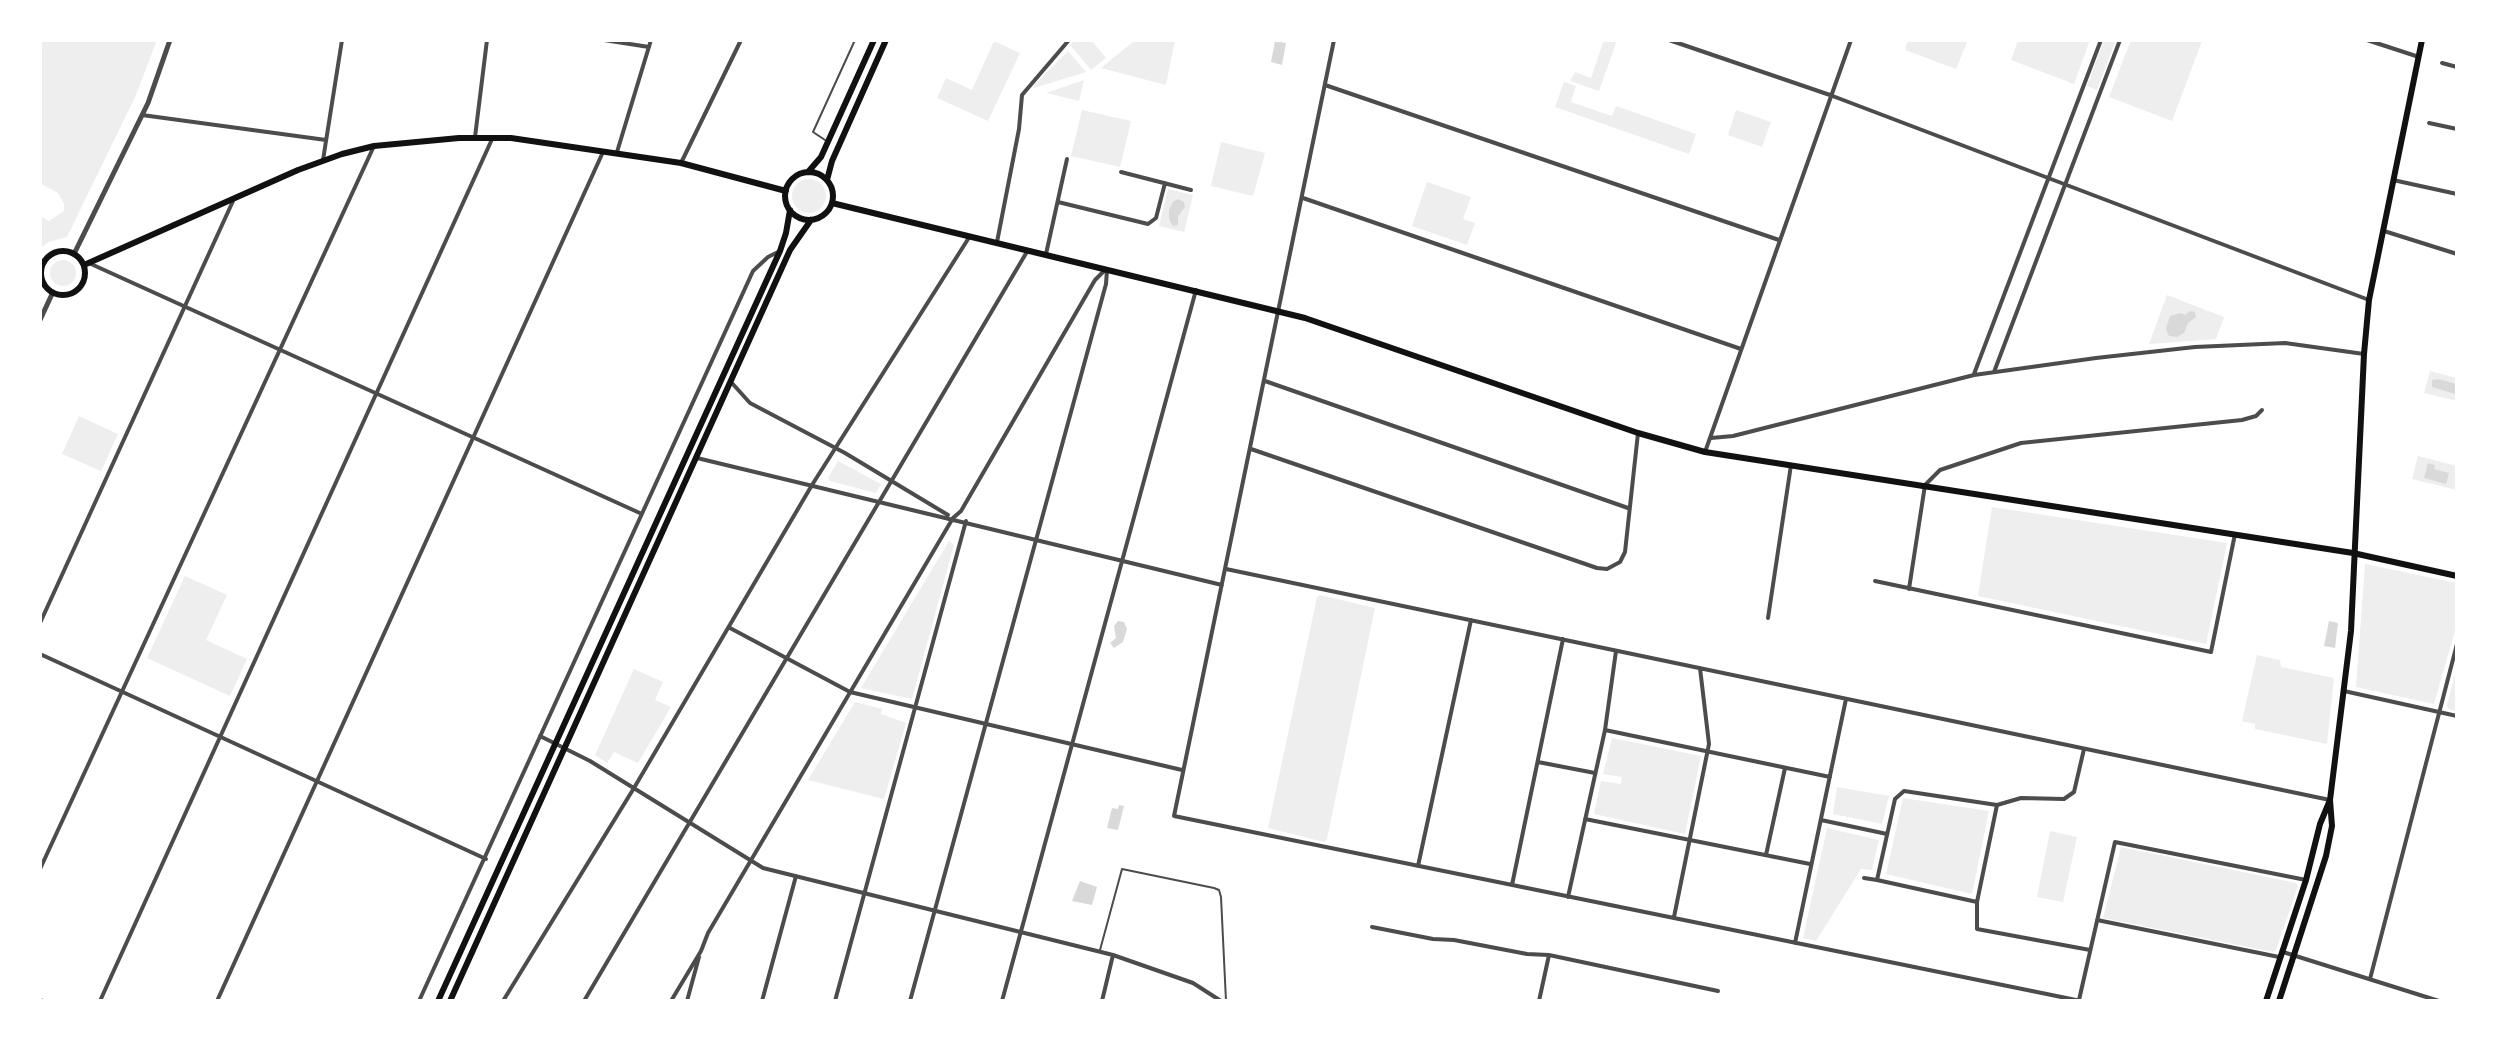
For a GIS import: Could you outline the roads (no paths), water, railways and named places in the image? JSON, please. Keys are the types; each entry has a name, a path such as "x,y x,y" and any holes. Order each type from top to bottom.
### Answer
{"main road":[{"path":"438,1001 780,251 789,223 786,191 796,176 808,172 821,157 874,40"},
{"path":"450,1001 790,250 811,220 825,214 832,203 833,193 827,180 832,161 886,40"},
{"path":"2279,1001 2318,882 2332,826 2330,800 2351,631 2369,300 2422,40"},
{"path":"86,264 323,160 374,146 493,137 681,163 786,191"},
{"path":"808,172 827,180"},
{"path":"832,203 1280,311 1638,433 1705,452 2353,553 2457,576"},
{"path":"790,210 801,218 811,220"},
{"path":"59,251 74,254 86,264 80,286 68,294 53,292 41,280 42,265 59,251"},
{"path":"2266,1001 2330,800"},
{"path":"2306,880 2318,882"}],"street":[{"path":"74,254 142,115 170,40"},
{"path":"323,160 342,40"},
{"path":"474,138 487,40"},
{"path":"604,40 649,47"},
{"path":"617,152 651,40"},
{"path":"681,163 741,40"},
{"path":"997,242 1019,129 1022,95 1069,40"},
{"path":"1334,40 1174,816 2080,1001 2115,842 2306,880"},
{"path":"1669,40 1830,95 2369,300"},
{"path":"1705,452 1851,40"},
{"path":"1974,375 2101,40"},
{"path":"1994,372 2120,40"},
{"path":"2367,40 2419,57"},
{"path":"2442,63 2457,67"},
{"path":"1325,85 1779,240"},
{"path":"142,115 326,140"},
{"path":"2429,123 2457,129"},
{"path":"100,1001 493,137"},
{"path":"40,869 374,146"},
{"path":"217,1001 604,150"},
{"path":"1046,254 1067,159"},
{"path":"1121,172 1191,190"},
{"path":"2393,180 2457,194"},
{"path":"1058,202 1151,224 1156,218 1165,183"},
{"path":"40,623 234,198"},
{"path":"1303,198 1741,349"},
{"path":"2382,230 2457,254"},
{"path":"503,1001 730,628 812,485 970,236"},
{"path":"584,1001 1028,250"},
{"path":"419,1001 753,271 780,251"},
{"path":"86,264 642,514"},
{"path":"687,1001 708,933 1095,280 1107,268"},
{"path":"910,1001 1106,284 1107,268"},
{"path":"1002,1001 1196,290"},
{"path":"40,320 53,292"},
{"path":"1711,438 1733,436 1994,372 2195,347 2285,343 2364,354"},
{"path":"1265,381 1628,508"},
{"path":"731,382 750,403 835,448 953,518"},
{"path":"1909,589 1925,485 1940,470 2013,445 2242,420 2256,416 2262,410"},
{"path":"1251,449 1602,569 1612,568 1623,557 1638,433"},
{"path":"697,458 1222,585"},
{"path":"1768,618 1791,465"},
{"path":"835,1001 966,521"},
{"path":"1875,581 2211,652 2235,534"},
{"path":"1226,569 2330,800"},
{"path":"1418,866 1471,620"},
{"path":"730,628 850,692 1183,771"},
{"path":"1512,885 1563,639"},
{"path":"2370,979 2457,644"},
{"path":"1568,897 1605,730 1616,651"},
{"path":"40,654 486,859"},
{"path":"1674,918 1709,744 1700,668"},
{"path":"2344,691 2457,716"},
{"path":"1795,943 1846,699"},
{"path":"1605,730 1830,777"},
{"path":"540,736 634,788 763,868 1113,955 1193,983 1223,1001"},
{"path":"1877,880 1895,799 1904,791 1997,805 2021,798 2064,799 2074,792 2084,749"},
{"path":"1538,762 1595,773"},
{"path":"1766,856 1785,768"},
{"path":"1997,805 1977,902 1977,929 2090,950"},
{"path":"1585,819 1811,865"},
{"path":"1821,820 1887,834"},
{"path":"762,1001 796,876"},
{"path":"1864,878 1977,902"},
{"path":"2097,920 2294,955 2439,1001"},
{"path":"1372,927 1527,954 1549,955 1718,991"},
{"path":"671,1001 701,951"},
{"path":"1102,1001 1113,955"},
{"path":"1539,1001 1549,955"}],"lane":[{"path":"828,142 813,132 855,40"},
{"path":"1100,952 1122,869 1214,888 1219,890 1221,897 1223,1001"}]}
